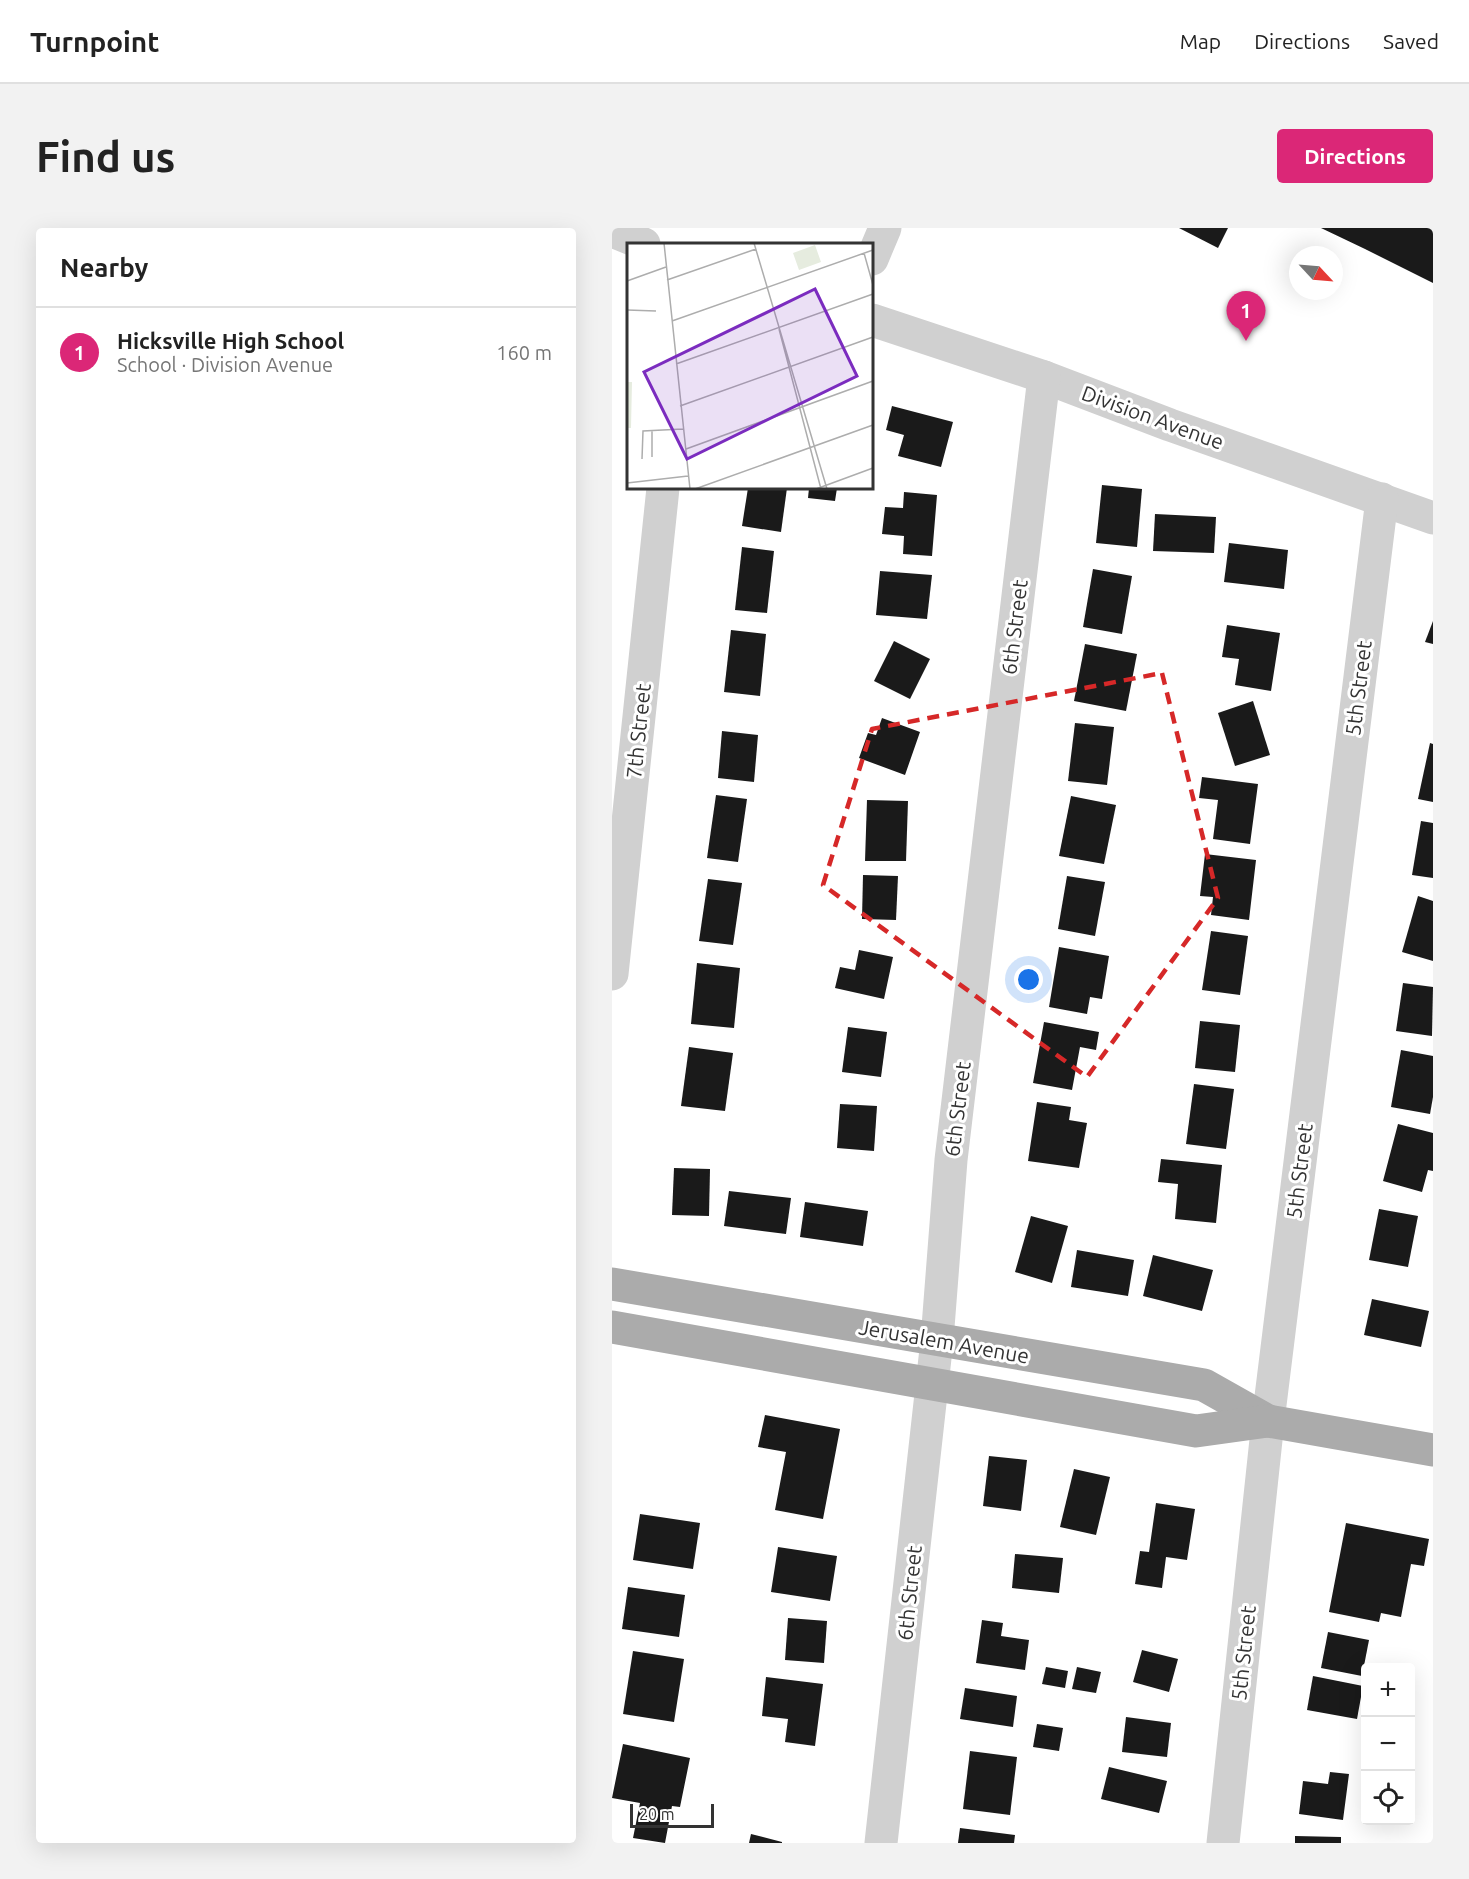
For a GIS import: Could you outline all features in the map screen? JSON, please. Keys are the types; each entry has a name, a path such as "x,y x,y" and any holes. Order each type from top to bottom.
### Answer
{"main road":[{"name":"Jerusalem Avenue","path":"612,1284 1204,1385 1269,1421"},
{"name":"Jerusalem Avenue","path":"612,1327 1197,1431 1269,1421 1433,1450"}],"street":[{"path":"873,258 885,228"},
{"path":"612,231 642,243"},
{"name":"Division Avenue","path":"873,320 1044,376 1170,425 1433,518"},
{"name":"6th Street","path":"881,1843 938,1340 951,1160 1044,376"},
{"name":"7th Street","path":"612,974 663,489"},
{"name":"5th Street","path":"1223,1843 1269,1421 1382,499"}],"highlighted area":[{"path":"1162,673 1218,898 1087,1077 823,885 872,729"}],"building":[{"path":"1179,228 1228,228 1218,248"},
{"path":"1321,228 1433,228 1433,283 1365,249"},
{"path":"892,406 953,422 941,467 898,456 904,435 886,430"},
{"path":"1102,485 1142,489 1137,547 1096,543"},
{"path":"748,489 787,489 781,532 742,526"},
{"path":"809,489 837,489 835,501 808,498"},
{"path":"904,492 937,495 932,556 903,554 904,536 882,534 885,507 903,508"},
{"path":"1155,514 1216,517 1214,553 1153,551"},
{"path":"1229,543 1288,550 1284,589 1224,582"},
{"path":"742,547 774,551 767,613 735,610"},
{"path":"1093,569 1132,576 1122,634 1083,627"},
{"path":"880,571 932,575 927,619 876,615"},
{"path":"1433,621 1433,644 1425,642"},
{"path":"1227,625 1280,633 1271,691 1235,685 1239,659 1222,657"},
{"path":"731,630 766,634 760,696 724,692"},
{"path":"894,641 930,659 910,699 874,681"},
{"path":"1085,644 1137,654 1126,711 1074,701"},
{"path":"1253,701 1270,755 1235,766 1218,713"},
{"path":"882,718 920,732 905,775 859,758 868,733 876,735"},
{"path":"1075,723 1114,727 1107,785 1068,781"},
{"path":"722,731 758,735 754,782 718,778"},
{"path":"1430,743 1433,744 1433,802 1418,799"},
{"path":"1202,777 1258,784 1250,844 1213,839 1218,800 1199,798"},
{"path":"716,795 747,799 738,862 707,858"},
{"path":"1071,796 1116,805 1104,864 1059,856"},
{"path":"867,800 908,801 906,861 865,861"},
{"path":"1421,821 1433,823 1433,878 1412,875"},
{"path":"1205,854 1256,860 1249,920 1211,915 1213,897 1200,896"},
{"path":"863,875 898,876 896,920 862,919"},
{"path":"1067,876 1105,882 1095,936 1058,929"},
{"path":"708,879 742,883 733,945 699,941"},
{"path":"1418,896 1433,901 1433,961 1402,952"},
{"path":"1211,931 1248,936 1240,995 1202,990"},
{"path":"1059,947 1109,956 1102,999 1090,997 1087,1014 1049,1007"},
{"path":"859,950 893,957 884,999 835,988 840,967 855,970"},
{"path":"697,963 740,968 734,1028 691,1024"},
{"path":"1403,983 1433,987 1432,1036 1396,1031"},
{"path":"1200,1021 1240,1025 1235,1072 1195,1068"},
{"path":"1044,1022 1099,1032 1096,1050 1080,1047 1072,1090 1033,1083"},
{"path":"848,1027 887,1032 881,1077 842,1072"},
{"path":"689,1047 733,1053 725,1111 681,1106"},
{"path":"1401,1050 1433,1056 1433,1097 1430,1114 1391,1107"},
{"path":"1194,1084 1234,1089 1226,1149 1186,1144"},
{"path":"1037,1102 1071,1107 1069,1120 1087,1123 1079,1168 1028,1161"},
{"path":"840,1104 877,1106 874,1151 837,1148"},
{"path":"1398,1124 1433,1133 1433,1171 1428,1170 1422,1192 1383,1181"},
{"path":"1161,1159 1222,1165 1216,1223 1175,1219 1178,1184 1158,1182"},
{"path":"674,1168 710,1169 709,1216 672,1215"},
{"path":"729,1191 791,1198 786,1234 724,1226"},
{"path":"805,1202 868,1211 863,1246 800,1237"},
{"path":"1379,1209 1418,1216 1408,1267 1369,1260"},
{"path":"1031,1216 1068,1226 1052,1283 1015,1272"},
{"path":"1077,1250 1134,1260 1128,1296 1071,1287"},
{"path":"1153,1255 1213,1270 1202,1311 1143,1296"},
{"path":"1372,1299 1429,1311 1421,1347 1364,1335"},
{"path":"765,1415 840,1429 823,1519 775,1510 786,1452 758,1447"},
{"path":"989,1456 1027,1460 1021,1511 983,1506"},
{"path":"1074,1469 1110,1477 1096,1535 1060,1527"},
{"path":"1156,1503 1195,1509 1187,1560 1166,1557 1162,1588 1135,1584 1140,1551 1149,1552"},
{"path":"640,1514 700,1523 693,1569 633,1560"},
{"path":"1346,1523 1429,1539 1424,1566 1411,1564 1401,1617 1381,1613 1379,1622 1329,1612"},
{"path":"778,1547 837,1556 830,1601 771,1592"},
{"path":"1015,1554 1063,1558 1059,1593 1012,1588"},
{"path":"628,1587 685,1595 679,1637 622,1629"},
{"path":"788,1618 827,1621 824,1663 785,1660"},
{"path":"982,1620 1003,1623 1001,1636 1029,1640 1025,1670 976,1663"},
{"path":"1328,1632 1369,1640 1365,1663 1361,1663 1361,1676 1321,1668"},
{"path":"1142,1650 1178,1659 1169,1692 1133,1682"},
{"path":"633,1651 684,1659 674,1722 623,1714"},
{"path":"1046,1667 1068,1671 1065,1688 1042,1684"},
{"path":"1077,1667 1101,1672 1096,1693 1072,1689"},
{"path":"1313,1676 1361,1686 1357,1719 1307,1710"},
{"path":"766,1677 823,1684 815,1746 785,1742 788,1719 762,1716"},
{"path":"965,1688 1017,1696 1013,1727 960,1719"},
{"path":"1126,1717 1171,1723 1167,1757 1122,1752"},
{"path":"1037,1724 1063,1728 1059,1751 1033,1747"},
{"path":"623,1744 690,1758 680,1807 672,1806 665,1843 633,1838 640,1803 612,1798"},
{"path":"970,1751 1017,1757 1010,1815 963,1809"},
{"path":"1109,1767 1167,1781 1159,1813 1101,1799"},
{"path":"1330,1772 1349,1774 1343,1820 1299,1814 1303,1781 1328,1784"},
{"path":"960,1828 1015,1835 1014,1843 958,1843"},
{"path":"751,1834 782,1842 782,1843 749,1843"},
{"path":"1295,1836 1341,1837 1341,1843 1295,1843"}],"place":[{"name":"Hicksville High School","path":"1246,341"}]}
